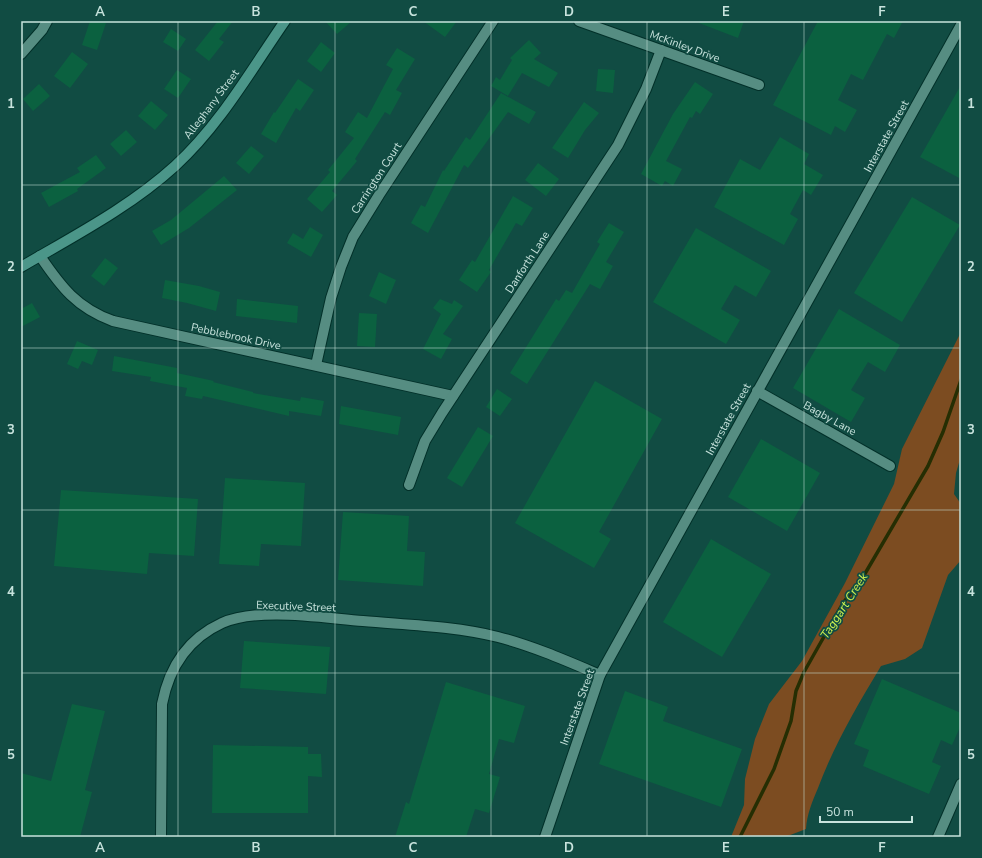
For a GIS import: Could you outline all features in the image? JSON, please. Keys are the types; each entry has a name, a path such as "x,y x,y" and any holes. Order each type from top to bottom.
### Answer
{"street":[{"path":"21,54 42,30 47,21"},
{"name":"Alleghany Street","path":"21,267 130,202 176,165 202,139 224,110 285,21"},
{"name":"Carrington Court","path":"316,365 331,298 341,267 353,238 379,195 493,21"},
{"name":"McKinley Drive","path":"579,21 759,85"},
{"name":"Interstate Street","path":"545,837 600,675 961,25"},
{"name":"Danforth Lane","path":"409,485 425,441 618,145 646,89 661,50"},
{"name":"Pebblebrook Drive","path":"40,256 59,284 73,299 85,308 104,318 453,396"},
{"name":"Bagby Lane","path":"757,391 890,466"},
{"name":"Executive Street","path":"162,837 162,704 164,692 173,667 185,650 206,632 223,623 241,617 275,615 464,630 498,637 524,645 600,675"},
{"path":"938,837 961,784"}],"shaded area":[{"path":"961,332 961,456 956,473 954,494 961,504 961,560 948,575 922,648 905,659 881,666 831,756 812,803 807,818 806,829 785,837 731,837 744,805 745,779 755,739 769,704 802,661 845,583 894,484 902,449"}],"building":[{"path":"90,21 106,23 97,50 82,45"},
{"path":"218,21 233,21 219,39 224,42 209,61 195,50"},
{"path":"325,21 352,21 337,34"},
{"path":"423,21 457,21 445,37"},
{"path":"699,21 744,21 738,38 699,23"},
{"path":"818,21 903,21 894,38 887,34 863,80 851,74 838,100 857,110 845,132 835,126 831,135 773,105"},
{"path":"171,29 186,39 178,51 163,42"},
{"path":"529,40 541,53 534,59 558,73 549,87 522,73 508,96 491,86 496,77 500,80 512,60 510,58"},
{"path":"321,42 335,53 321,72 307,61"},
{"path":"397,48 415,59 396,90 402,93 390,115 385,112 355,159 357,161 332,191 337,195 322,212 307,199 330,172 328,170 354,138 345,132 358,112 367,118 393,69 386,65"},
{"path":"72,52 88,64 70,88 54,76"},
{"path":"598,69 615,70 613,93 596,91"},
{"path":"177,70 191,79 178,98 164,89"},
{"path":"298,79 314,90 300,111 296,108 276,143 261,134 274,112 275,113"},
{"path":"695,82 713,94 700,114 696,111 692,118 690,117 666,161 682,169 673,186 665,181 662,186 641,174 673,114"},
{"path":"39,84 50,96 33,111 23,99"},
{"path":"961,85 961,179 920,157"},
{"path":"501,93 536,112 529,124 508,112 468,168 464,165 428,233 411,223 421,205 425,207 443,170 444,171 466,137 470,140"},
{"path":"151,101 168,115 155,130 138,116"},
{"path":"584,102 599,113 585,130 568,158 552,148"},
{"path":"126,130 137,142 121,156 110,144"},
{"path":"780,137 809,154 804,164 823,175 811,195 803,190 790,214 798,219 784,245 714,207 740,159 760,170"},
{"path":"251,146 264,156 249,174 236,163"},
{"path":"96,155 106,168 77,189 78,191 49,207 41,193 80,172 77,168"},
{"path":"538,163 559,179 546,196 525,180"},
{"path":"224,176 237,190 189,228 161,245 152,231 171,220"},
{"path":"513,196 533,208 522,226 516,223 489,270 491,272 477,292 459,280 472,260 475,262"},
{"path":"912,197 960,225 902,322 854,293"},
{"path":"609,223 624,232 606,262 613,266 600,289 590,284 527,384 510,373 556,299 559,301 566,290 572,293 600,244 597,242"},
{"path":"310,227 323,235 311,257 287,243 293,233 303,239"},
{"path":"696,228 771,271 756,297 735,285 721,309 740,320 726,344 653,302"},
{"path":"105,258 118,268 104,286 91,276"},
{"path":"379,272 396,280 386,304 369,296"},
{"path":"165,280 199,286 220,292 216,311 162,298"},
{"path":"237,299 298,306 297,323 236,316"},
{"path":"440,299 452,304 454,300 463,306 443,334 452,339 441,359 423,349 441,314 433,308"},
{"path":"32,303 40,317 21,327 21,309"},
{"path":"839,309 900,345 885,372 868,362 851,390 865,398 851,422 793,388"},
{"path":"359,313 377,314 375,347 357,346"},
{"path":"77,341 98,350 92,365 82,361 78,369 67,364"},
{"path":"114,356 177,368 177,373 214,381 213,382 253,393 300,401 301,397 324,401 321,416 289,411 289,416 203,396 202,399 185,396 187,388 150,381 151,377 112,371"},
{"path":"595,381 662,419 599,532 611,539 594,568 515,523"},
{"path":"497,389 512,399 500,416 486,407"},
{"path":"341,406 401,417 398,435 339,424"},
{"path":"478,427 493,436 462,487 447,478"},
{"path":"761,439 820,473 787,531 728,497"},
{"path":"225,478 305,483 301,546 261,544 259,566 219,564"},
{"path":"61,490 198,499 194,556 149,553 147,574 54,566"},
{"path":"343,512 409,516 407,551 425,552 423,586 338,580"},
{"path":"711,539 771,574 722,657 663,622"},
{"path":"244,641 330,647 326,694 240,688"},
{"path":"882,679 961,713 961,725 952,745 941,740 932,762 941,766 929,794 863,766 869,750 854,744"},
{"path":"446,682 525,706 514,743 499,739 489,774 500,777 489,813 475,809 466,837 395,837 406,802 409,804"},
{"path":"625,691 668,707 663,721 742,749 721,807 599,764"},
{"path":"72,704 105,711 85,790 92,792 80,837 21,837 21,773 51,781"},
{"path":"213,745 308,747 308,754 321,754 322,777 308,776 308,813 212,813"}],"waterway":[{"name":"Taggart Creek","path":"740,837 774,769 791,721 796,691 804,672 843,603 863,577 928,466 943,432 961,380"}]}
